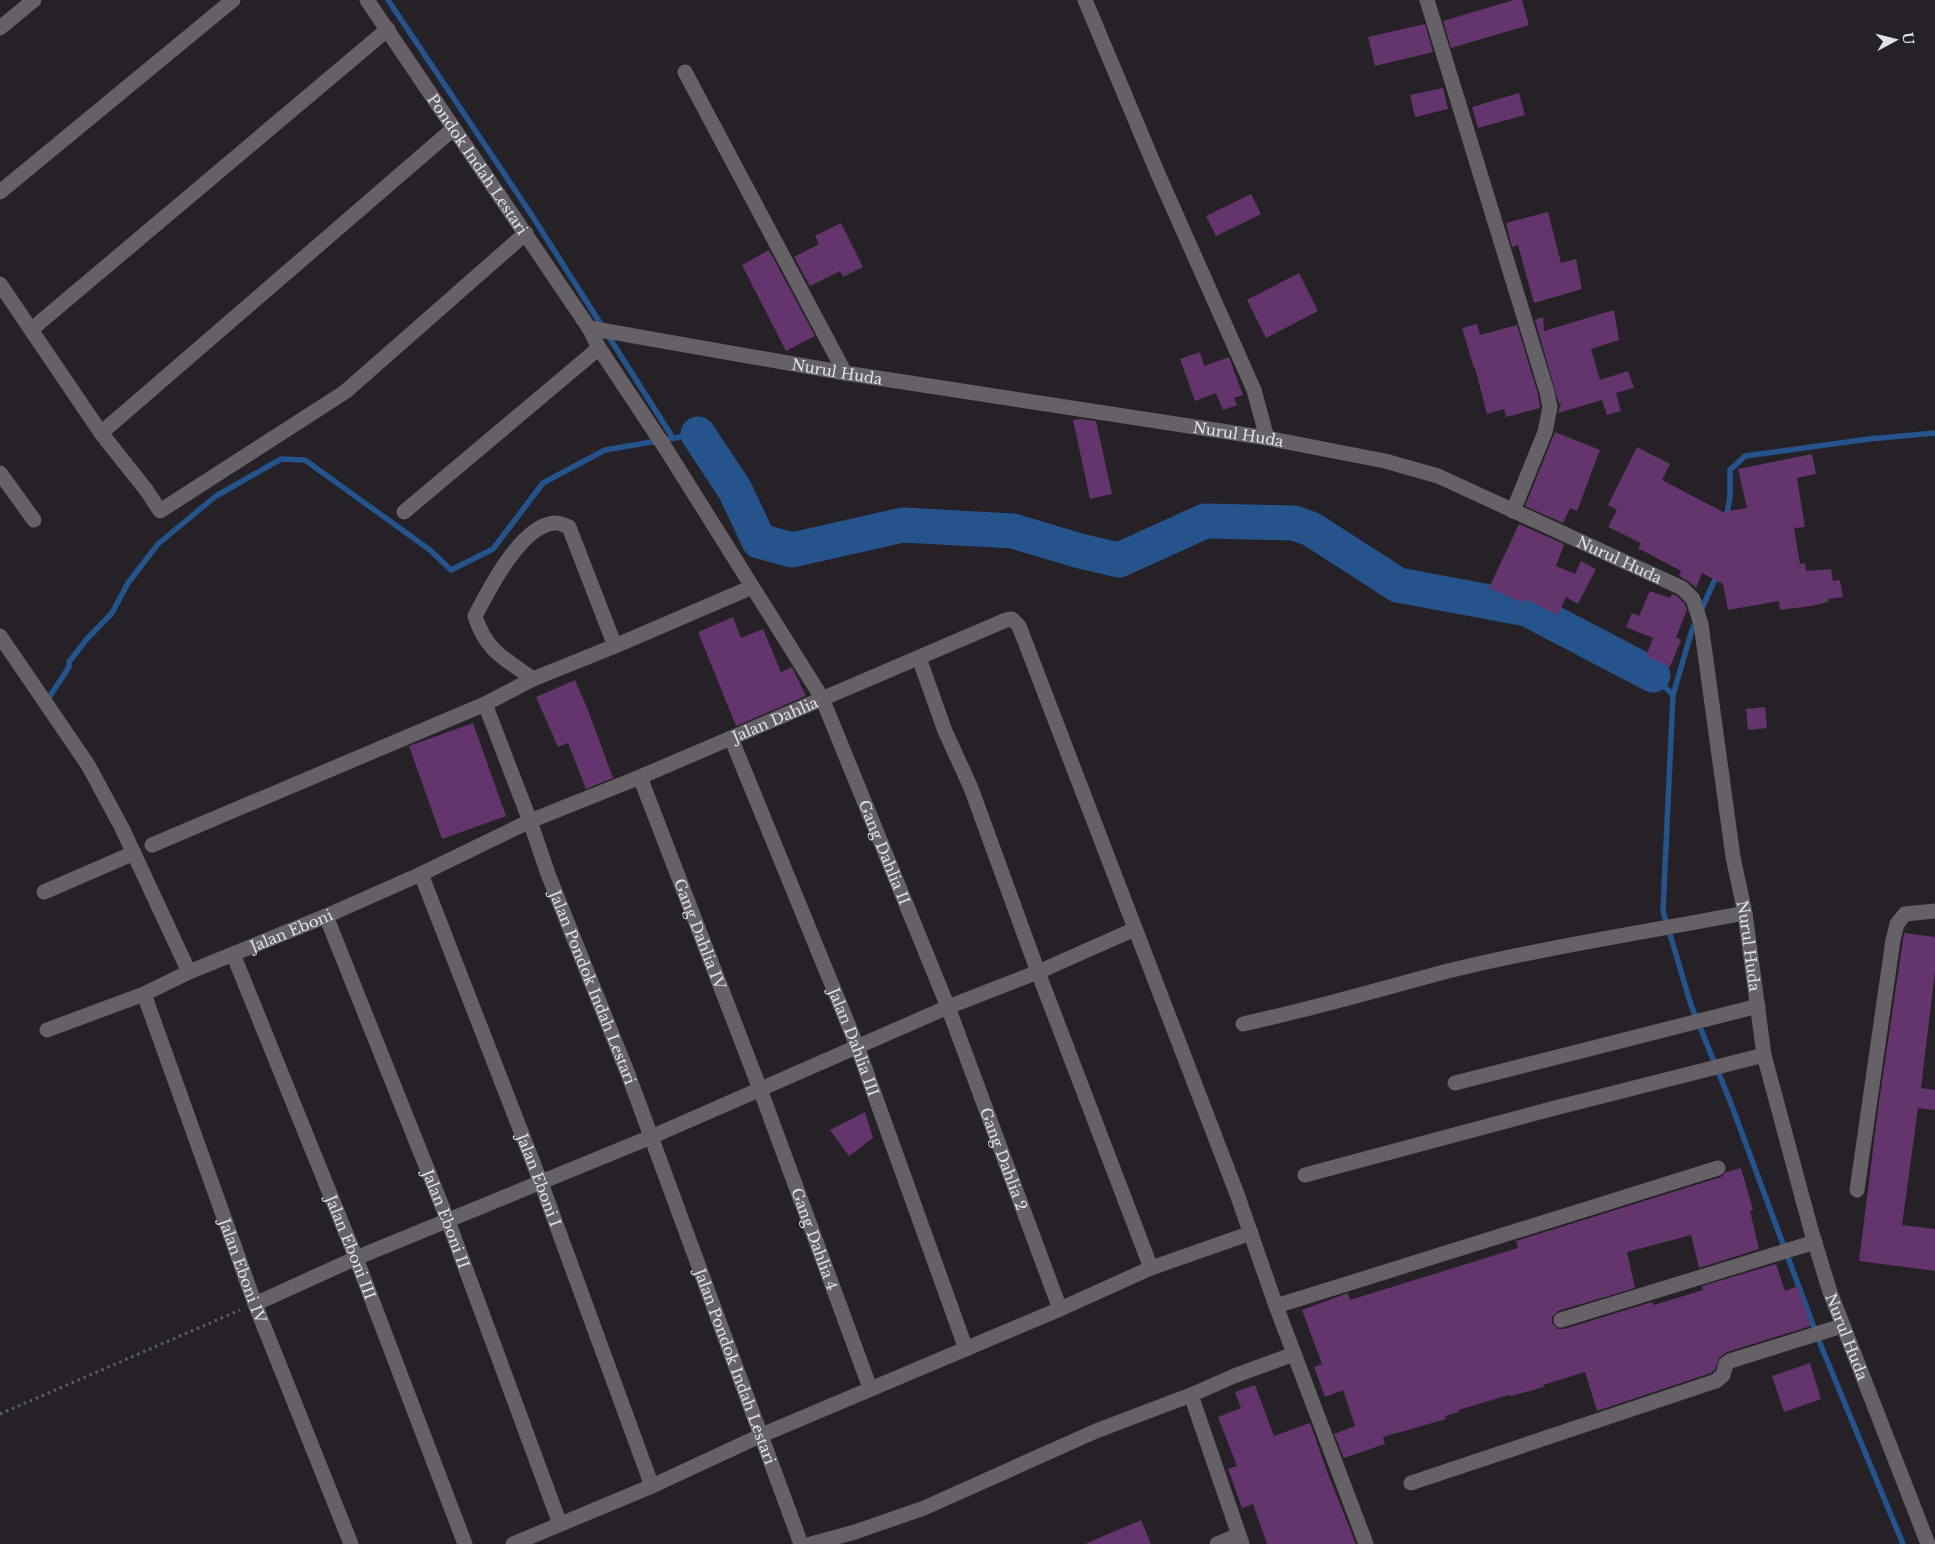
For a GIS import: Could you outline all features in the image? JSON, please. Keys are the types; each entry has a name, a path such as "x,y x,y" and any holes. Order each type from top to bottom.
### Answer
{"street":[{"path":"0,28 34,0"},
{"path":"0,192 233,0"},
{"name":"Pondok Indah Lestari","path":"367,0 453,129 526,233 666,449"},
{"path":"1085,0 1158,174 1254,390 1267,438"},
{"path":"1427,0 1548,392 1550,407 1546,432 1513,511"},
{"path":"32,329 388,29"},
{"path":"685,72 846,373"},
{"path":"101,433 453,129"},
{"path":"0,284 101,433 147,491 160,511 344,392 526,233"},
{"name":"Nurul Huda","path":"589,328 846,373 1267,438 1385,461 1438,476 1682,588 1693,599 1701,624 1733,857 1745,913 1764,1055 1811,1244 1836,1328 1928,1544"},
{"path":"404,512 599,348"},
{"name":"Gang Dahlia II","path":"666,449 822,698 948,1007"},
{"path":"0,473 34,520"},
{"path":"532,678 493,651 481,634 476,616 508,558 537,528 556,522 569,528 616,646"},
{"path":"152,845 485,704 532,678 616,646 752,587"},
{"name":"Jalan Dahlia","path":"530,821 640,777 822,698 1012,619 1019,626 1136,930"},
{"path":"0,636 88,765 134,853 188,972"},
{"path":"919,658 945,731 971,788 1038,972 1151,1268"},
{"name":"Jalan Pondok Indah Lestari","path":"485,704 530,821 548,874 628,1074 801,1544"},
{"name":"Jalan Dahlia III","path":"731,738 857,1046 966,1349"},
{"name":"Gang Dahlia IV","path":"640,777 760,1089"},
{"name":"Jalan Eboni","path":"47,1030 144,994 188,972 326,916 422,874 530,821"},
{"path":"44,892 134,853"},
{"name":"Jalan Eboni I","path":"422,874 541,1183 652,1486"},
{"path":"1857,1190 1893,940 1897,924 1905,914 1935,911"},
{"path":"1243,1024 1309,1009 1449,971 1588,941 1745,913"},
{"name":"Jalan Eboni II","path":"326,916 448,1222 560,1524"},
{"path":"255,1304 356,1258 651,1138 857,1046 1136,930 1366,1544"},
{"name":"Jalan Eboni III","path":"233,954 356,1258 465,1544"},
{"name":"Jalan Eboni IV","path":"144,994 255,1304 350,1544"},
{"path":"1455,1082 1758,1006"},
{"name":"Gang Dahlia 2","path":"948,1007 1060,1310"},
{"path":"1305,1175 1764,1055"},
{"name":"Gang Dahlia 4","path":"760,1089 870,1388"},
{"path":"1276,1306 1718,1168"},
{"path":"513,1544 652,1486 870,1388 1060,1310 1151,1268 1250,1233"},
{"path":"1561,1320 1811,1244"},
{"path":"1411,1483 1716,1381 1723,1375 1726,1364 1730,1362 1836,1328"},
{"path":"811,1544 855,1532 924,1508 1096,1431 1294,1354"},
{"path":"1191,1395 1240,1540 1217,1544"}],"path":[{"path":"0,1414 255,1304"}],"building":[{"path":"1514,0 1522,0 1529,25 1451,48 1443,21"},
{"path":"1425,24 1433,52 1375,66 1368,37"},
{"path":"1443,88 1448,109 1415,117 1410,95"},
{"path":"1519,93 1525,115 1478,128 1472,107"},
{"path":"1251,194 1261,214 1216,236 1206,216"},
{"path":"1548,212 1561,263 1576,259 1582,289 1534,303 1518,245 1512,247 1506,223"},
{"path":"841,223 863,267 843,277 840,271 810,286 794,257 819,244 815,236"},
{"path":"769,250 815,336 786,351 742,265"},
{"path":"1299,273 1318,311 1266,338 1247,300"},
{"path":"1614,310 1619,340 1591,349 1600,380 1628,371 1634,388 1616,393 1621,411 1607,415 1602,400 1558,413 1561,403 1559,404 1535,320 1543,317 1544,331"},
{"path":"1477,324 1480,335 1517,325 1538,394 1540,408 1506,417 1504,409 1487,414 1462,328"},
{"path":"1200,352 1204,366 1229,357 1243,395 1234,398 1237,405 1223,410 1216,393 1195,401 1180,359"},
{"path":"1073,420 1096,421 1112,494 1090,499"},
{"path":"1555,432 1600,450 1577,511 1570,508 1563,523 1525,506"},
{"path":"1637,447 1670,464 1662,480 1723,512 1747,508 1738,469 1812,454 1816,474 1797,478 1805,527 1794,528 1800,564 1805,563 1806,571 1831,569 1833,581 1840,580 1843,597 1828,599 1828,602 1811,606 1780,610 1779,601 1728,610 1723,584 1702,573 1696,588 1679,576 1681,571 1638,548 1641,543 1608,527 1617,510 1608,505"},
{"path":"1519,524 1564,544 1556,566 1575,574 1581,561 1596,569 1578,604 1566,597 1558,615 1525,599 1523,603 1489,588"},
{"path":"1650,591 1670,598 1672,594 1677,596 1685,604 1687,610 1676,637 1681,640 1670,667 1646,656 1653,638 1626,627 1632,613 1639,616"},
{"path":"733,617 741,638 763,629 781,672 792,667 806,696 736,726 698,632"},
{"path":"575,680 613,778 586,789 568,743 558,747 536,697"},
{"path":"1765,707 1767,728 1748,730 1746,709"},
{"path":"473,723 506,816 442,839 409,746"},
{"path":"1904,933 1935,937 1935,972 1921,1088 1935,1090 1935,1110 1918,1108 1902,1225 1935,1229 1935,1271 1859,1261 1879,1102"},
{"path":"865,1112 873,1138 849,1156 830,1130"},
{"path":"1741,1168 1753,1210 1750,1211 1759,1249 1699,1268 1691,1235 1627,1252 1635,1288 1558,1311 1552,1317 1552,1323 1558,1329 1564,1329 1652,1302 1654,1305 1703,1290 1702,1286 1776,1264 1785,1291 1798,1286 1811,1326 1727,1352 1720,1357 1715,1370 1711,1373 1597,1411 1585,1372 1543,1385 1544,1387 1458,1410 1459,1412 1445,1416 1446,1419 1383,1437 1385,1444 1344,1458 1334,1434 1355,1426 1343,1390 1325,1397 1314,1367 1322,1364 1302,1310 1348,1293 1350,1300 1518,1248 1516,1241 1721,1177 1726,1172"},
{"path":"1810,1363 1821,1399 1784,1412 1772,1376"},
{"path":"1255,1385 1274,1436 1310,1423 1356,1544 1267,1544 1253,1504 1242,1508 1228,1469 1237,1466 1218,1417 1241,1408 1235,1392"},
{"path":"1141,1520 1151,1544 1085,1544"}],"waterway":[{"path":"388,0 531,214 673,438"},
{"path":"1726,518 1730,497 1730,470 1745,456 1869,439 1935,433"},
{"path":"48,699 69,667 69,662 86,640 112,613 128,583 158,544 216,496 281,459 305,460 430,550 451,570 493,549 543,483 605,450 698,434"},
{"path":"698,434 735,490 759,541 792,550 903,525 1013,531 1080,551 1119,560 1205,521 1294,523 1311,529 1398,585 1527,609 1653,675"},
{"path":"1673,695 1692,630 1718,573"},
{"path":"1653,675 1673,695 1663,911 1691,1005 1730,1101 1819,1341 1903,1544"}]}
